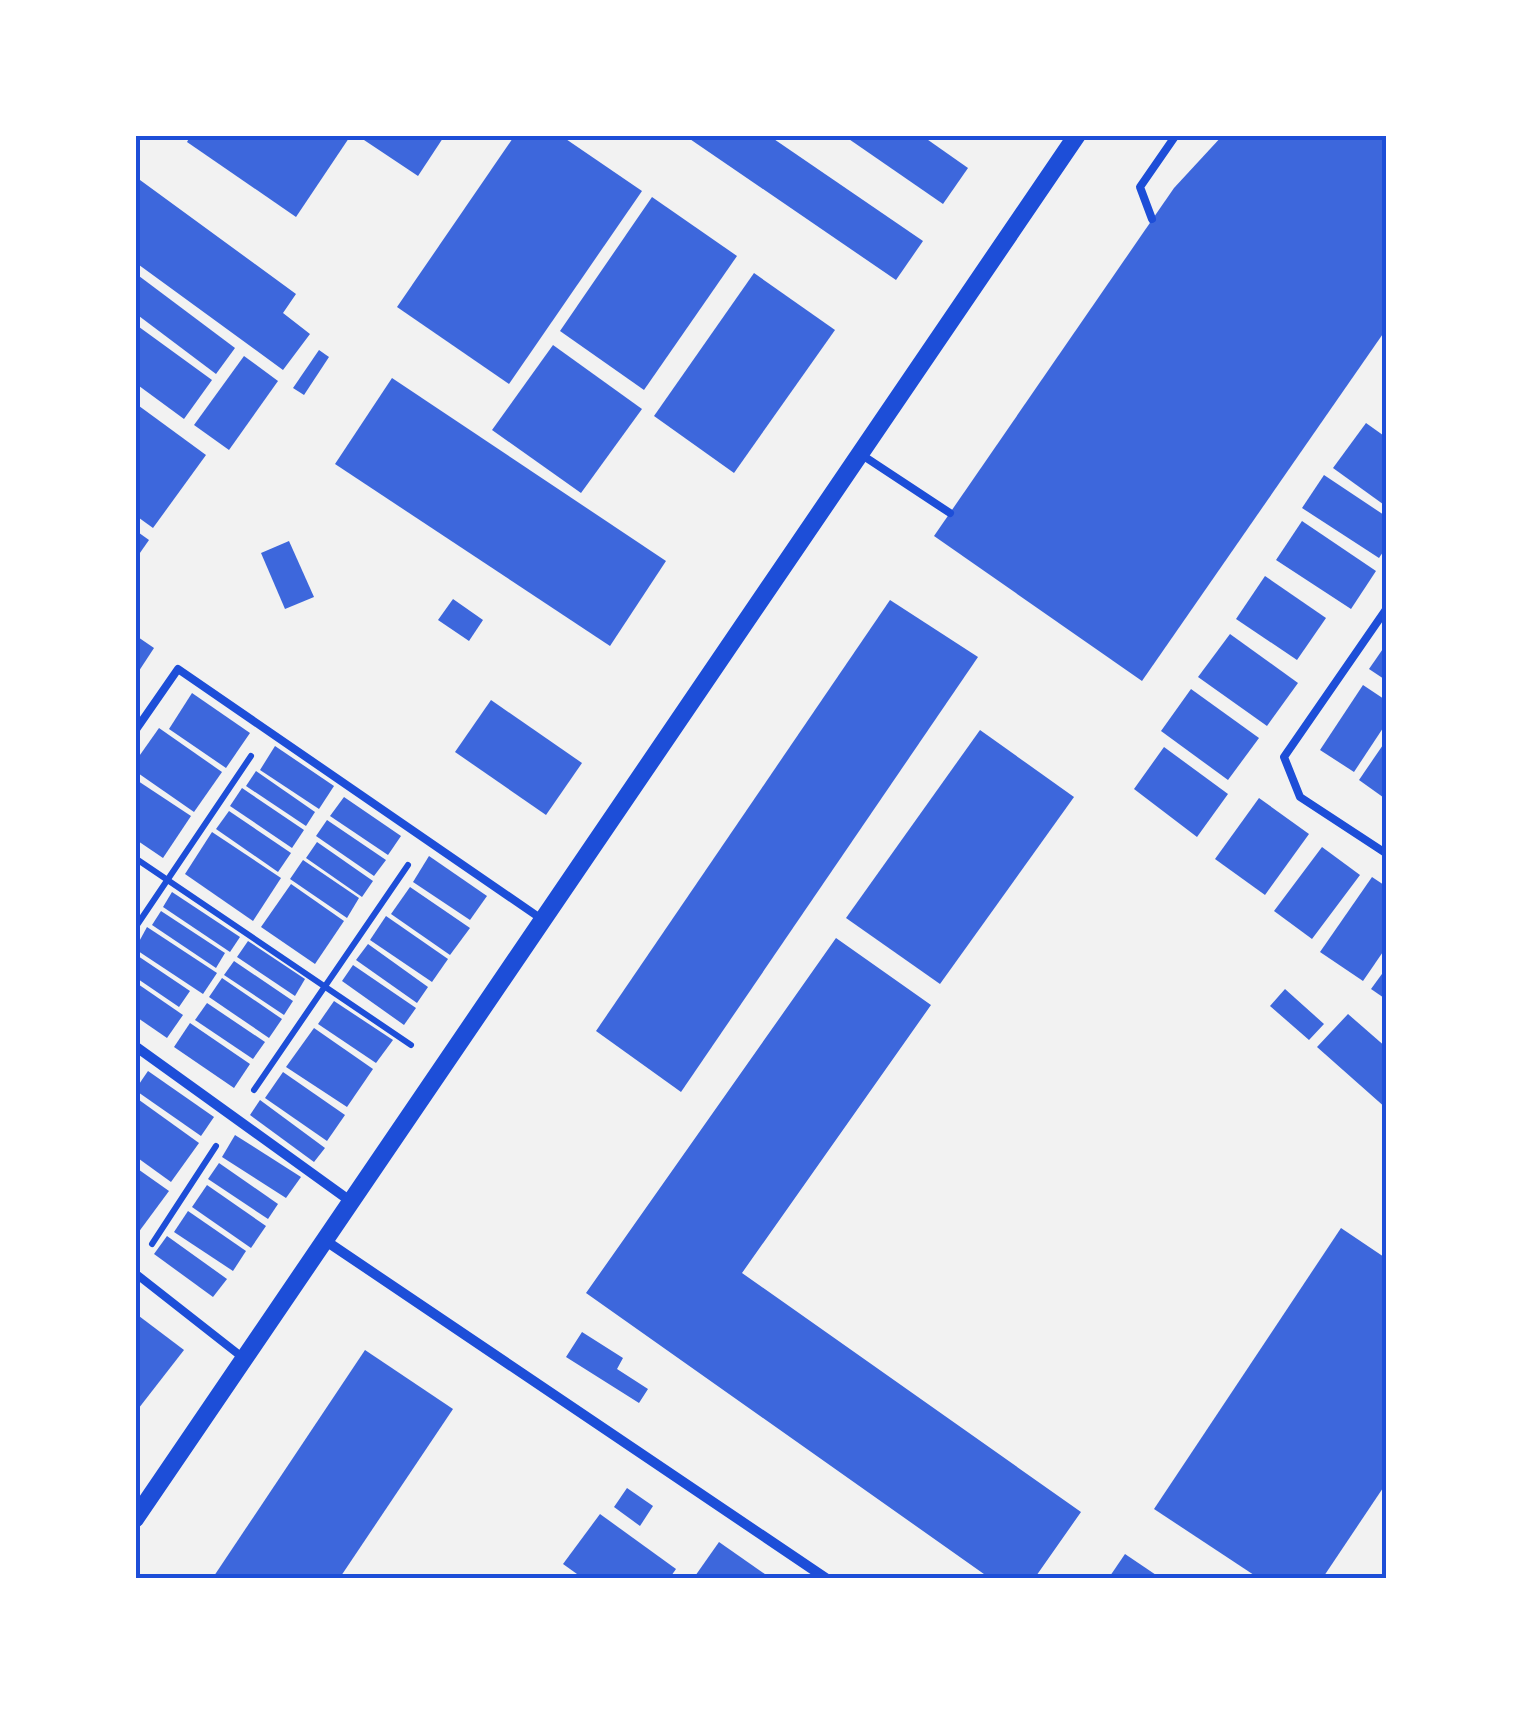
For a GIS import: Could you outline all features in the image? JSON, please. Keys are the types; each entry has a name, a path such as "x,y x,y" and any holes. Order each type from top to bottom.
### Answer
{"street":[{"path":"135,1519 1076,135"},
{"path":"135,1046 352,1202"},
{"path":"326,1241 827,1579"}],"lane":[{"path":"1152,219 1140,187 1176,135"},
{"path":"861,455 950,513"},
{"path":"1387,608 1284,757 1300,797 1387,854"},
{"path":"135,731 178,669 544,920"},
{"path":"135,1274 244,1359"}],"path":[{"path":"135,928 268,730"},
{"path":"145,1254 426,839"},
{"path":"135,858 412,1046"}],"building":[{"path":"191,135 351,135 296,217 187,142"},
{"path":"445,135 418,176 361,138"},
{"path":"515,135 560,135 642,191 509,384 397,307"},
{"path":"684,135 768,135 923,241 896,280"},
{"path":"843,135 921,135 968,168 943,204"},
{"path":"1223,135 1387,135 1387,328 1142,681 934,536 1174,188"},
{"path":"140,180 296,294 283,313 310,334 283,370 135,262 135,187"},
{"path":"652,197 737,256 644,390 560,331"},
{"path":"135,273 235,348 216,374 135,313"},
{"path":"754,273 835,330 734,473 654,416"},
{"path":"135,324 212,380 184,419 135,383"},
{"path":"553,345 642,409 581,493 492,430"},
{"path":"319,350 329,357 304,395 293,388"},
{"path":"244,356 278,381 229,450 194,425"},
{"path":"392,378 666,561 610,646 335,464"},
{"path":"135,403 206,455 153,528 135,515"},
{"path":"1366,423 1387,438 1387,507 1333,468"},
{"path":"1324,475 1387,517 1387,546 1379,558 1302,508"},
{"path":"1302,521 1376,571 1351,609 1276,560"},
{"path":"135,530 149,540 135,560"},
{"path":"289,541 314,597 285,609 261,553"},
{"path":"1265,576 1326,618 1297,660 1236,619"},
{"path":"453,599 483,620 469,641 438,620"},
{"path":"890,600 978,657 681,1092 596,1031"},
{"path":"1230,634 1298,683 1267,726 1198,677"},
{"path":"135,635 154,648 135,677"},
{"path":"1387,643 1387,681 1369,669"},
{"path":"1363,685 1387,701 1387,722 1354,772 1320,750"},
{"path":"1191,689 1259,738 1228,780 1161,731"},
{"path":"192,693 250,733 226,768 169,729"},
{"path":"491,700 582,763 546,815 455,752"},
{"path":"159,728 222,772 194,812 135,771 135,762"},
{"path":"980,730 1074,797 940,984 846,918"},
{"path":"1387,739 1387,800 1359,780"},
{"path":"275,746 334,786 319,809 260,770"},
{"path":"1164,747 1228,794 1197,837 1134,789"},
{"path":"256,771 315,812 306,826 246,786"},
{"path":"135,779 191,816 163,858 135,839"},
{"path":"242,788 304,830 292,848 230,806"},
{"path":"344,797 401,836 388,855 330,816"},
{"path":"1259,798 1309,834 1265,895 1215,859"},
{"path":"229,811 291,853 278,872 216,829"},
{"path":"327,820 386,860 374,876 316,836"},
{"path":"212,832 281,878 253,921 185,874"},
{"path":"317,842 373,881 362,897 306,858"},
{"path":"1322,847 1360,875 1312,939 1274,911"},
{"path":"429,856 487,896 470,920 413,882"},
{"path":"303,860 359,898 347,918 290,879"},
{"path":"1372,877 1387,887 1387,946 1363,981 1320,952"},
{"path":"291,884 344,921 315,964 261,927"},
{"path":"410,887 470,928 450,955 391,914"},
{"path":"172,892 240,937 230,952 163,907"},
{"path":"161,911 225,953 216,968 152,925"},
{"path":"386,916 448,959 432,982 370,940"},
{"path":"147,927 217,973 203,994 135,949"},
{"path":"836,938 931,1005 742,1273 1081,1512 1034,1579 991,1579 586,1293"},
{"path":"248,941 305,979 295,996 237,957"},
{"path":"368,944 428,987 417,1003 356,960"},
{"path":"135,954 190,991 179,1007 135,977"},
{"path":"234,961 293,1001 284,1015 224,975"},
{"path":"353,965 416,1008 404,1025 342,981"},
{"path":"1387,967 1387,1000 1371,989"},
{"path":"222,978 282,1019 269,1038 209,997"},
{"path":"135,982 183,1015 167,1038 135,1016"},
{"path":"1285,989 1324,1024 1309,1040 1270,1006"},
{"path":"334,1001 393,1040 376,1063 318,1024"},
{"path":"207,1003 265,1042 253,1059 195,1020"},
{"path":"1348,1014 1387,1048 1387,1109 1317,1047"},
{"path":"190,1023 250,1064 234,1088 174,1047"},
{"path":"314,1028 373,1069 347,1107 286,1067"},
{"path":"148,1071 214,1117 201,1136 135,1090"},
{"path":"283,1072 345,1115 327,1141 265,1098"},
{"path":"135,1097 199,1143 171,1182 135,1156"},
{"path":"260,1100 325,1148 314,1162 250,1115"},
{"path":"235,1135 301,1177 286,1198 222,1157"},
{"path":"219,1163 278,1204 268,1219 208,1179"},
{"path":"135,1167 169,1191 135,1237"},
{"path":"207,1185 266,1226 251,1248 192,1207"},
{"path":"188,1211 246,1251 233,1271 174,1232"},
{"path":"1341,1228 1387,1259 1387,1482 1322,1579 1260,1579 1154,1509"},
{"path":"167,1236 227,1279 213,1297 154,1254"},
{"path":"135,1313 184,1350 135,1413"},
{"path":"582,1332 623,1358 617,1369 648,1389 639,1403 566,1357"},
{"path":"365,1350 453,1409 339,1579 212,1579"},
{"path":"627,1488 653,1506 640,1526 614,1507"},
{"path":"600,1514 676,1569 669,1579 584,1579 563,1564"},
{"path":"719,1542 772,1579 693,1579"},
{"path":"1125,1554 1162,1579 1108,1579"}]}
